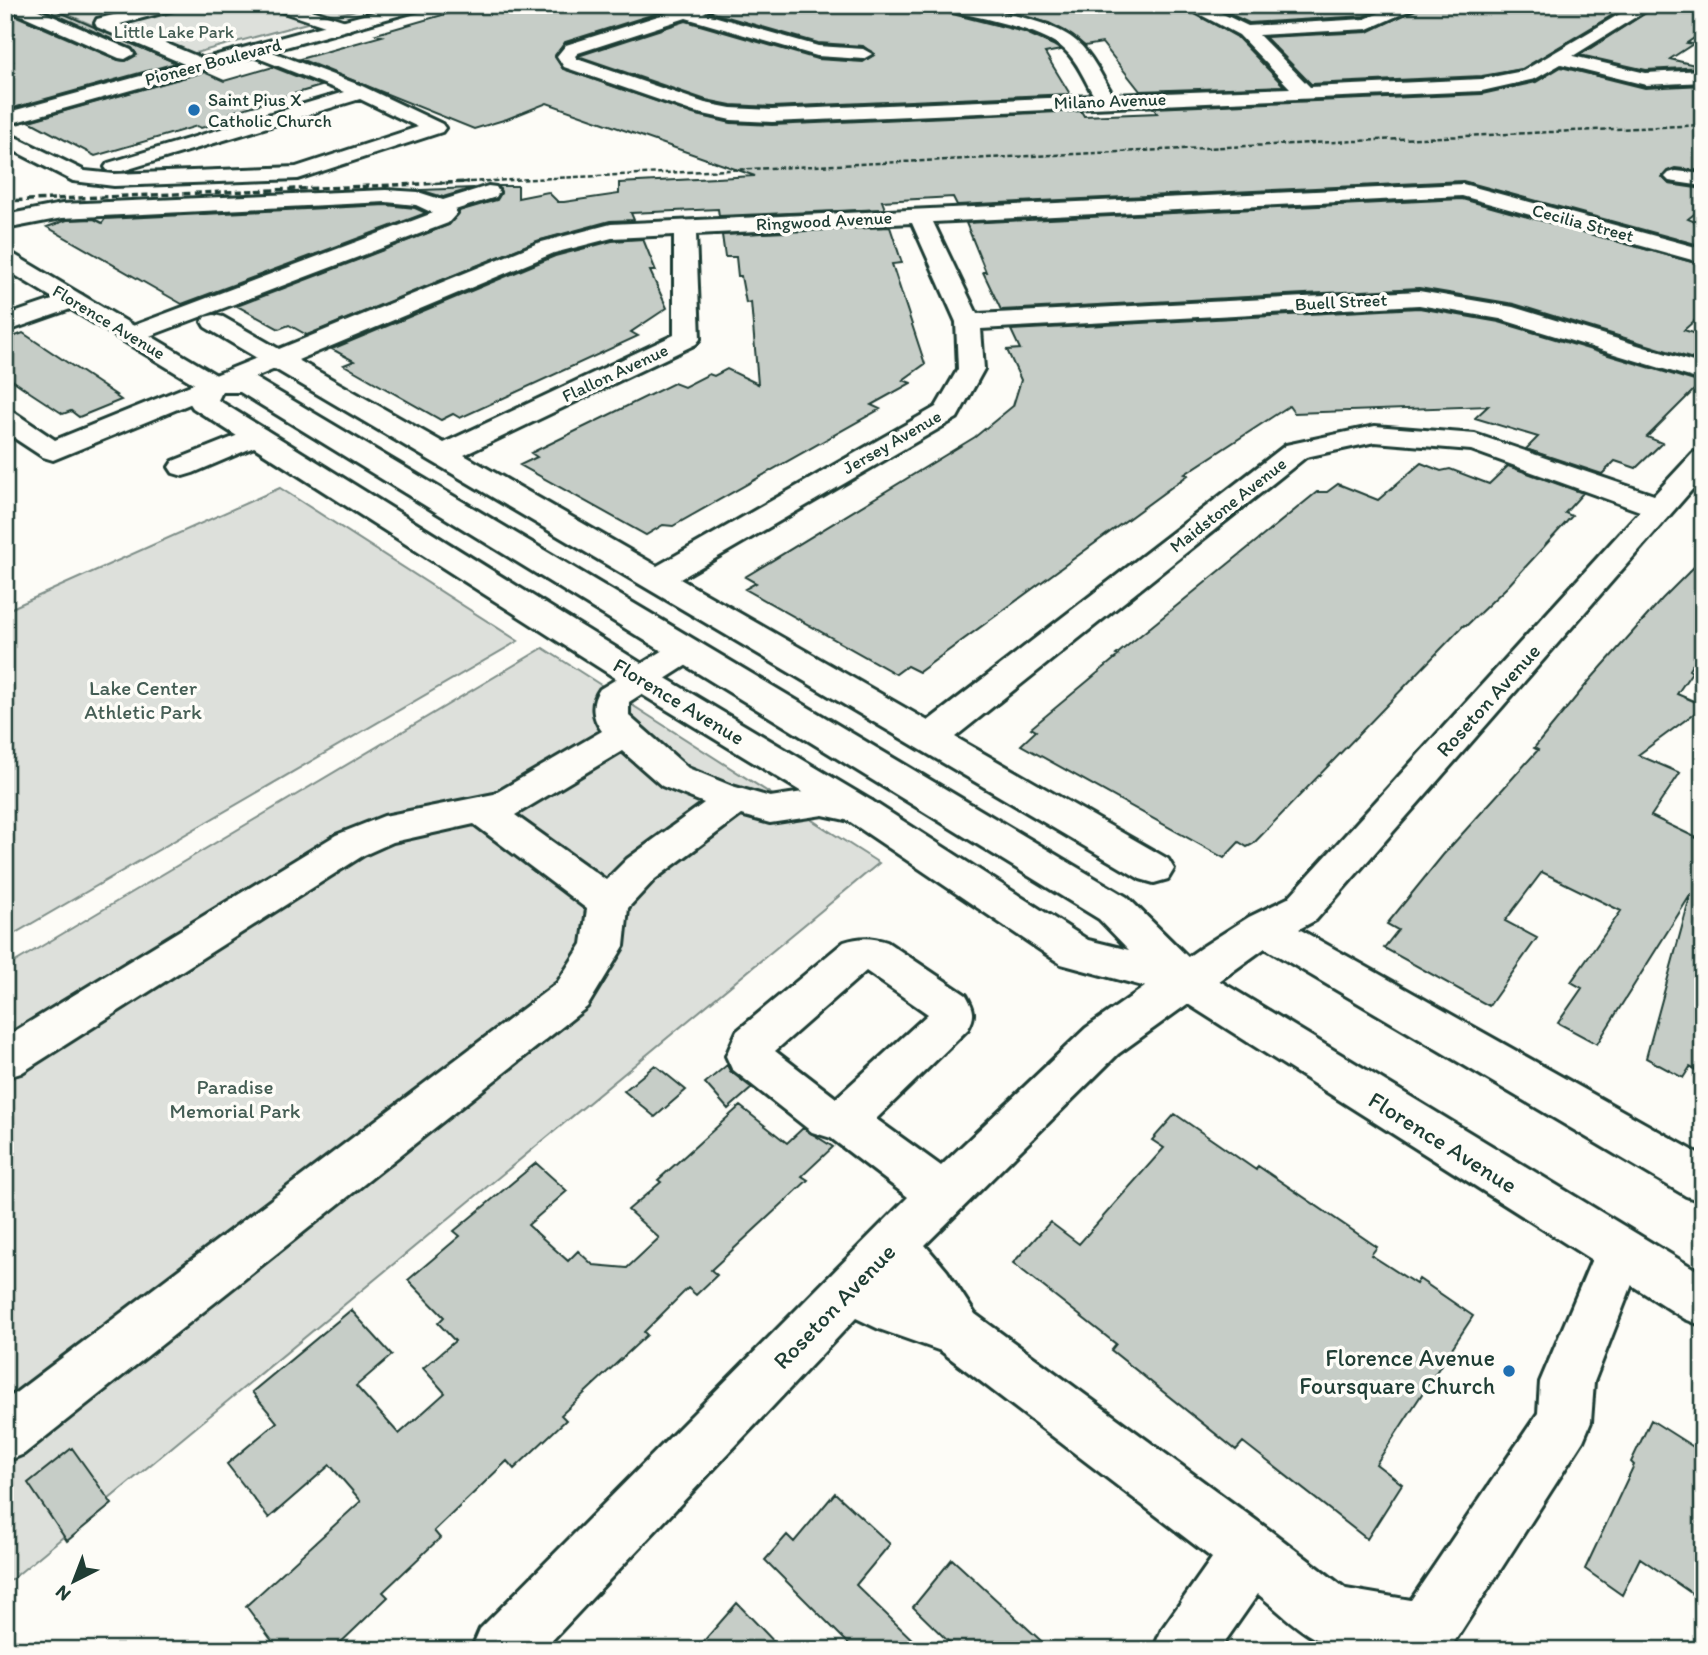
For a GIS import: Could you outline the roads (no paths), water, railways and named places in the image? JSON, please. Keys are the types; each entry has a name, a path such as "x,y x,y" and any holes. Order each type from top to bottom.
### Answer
{"street":[{"path":"12,5 168,74"},
{"path":"175,5 103,23 202,65"},
{"path":"277,5 343,26"},
{"name":"Pioneer Boulevard","path":"5,119 420,5"},
{"path":"686,13 711,5"},
{"path":"947,5 1027,27 1071,45 1106,100"},
{"path":"1190,5 1245,31 1306,93"},
{"path":"1245,31 1368,24 1413,5"},
{"path":"1620,5 1644,7"},
{"name":"Milano Avenue","path":"686,13 572,49 566,56 570,63 701,108 731,114 772,116 1306,93 1482,85 1529,75 1644,7"},
{"path":"5,19 30,13"},
{"path":"686,13 817,51 863,54"},
{"path":"5,138 80,177 114,180 298,173 435,128 361,93 254,50"},
{"path":"1559,58 1646,79 1703,76"},
{"path":"80,177 361,93"},
{"path":"5,160 33,152"},
{"path":"1676,177 1703,180"},
{"name":"Ringwood Avenue","path":"5,419 53,451 546,248 611,231 1463,190"},
{"name":"Cecilia Street","path":"1463,190 1703,256"},
{"path":"441,208 488,192"},
{"path":"5,222 62,211 386,196 411,196 446,212 440,218 131,335"},
{"name":"Jersey Avenue","path":"656,579 947,411 971,369 968,322 920,217"},
{"name":"Flallon Avenue","path":"442,455 687,339 685,227"},
{"name":"Florence Avenue","path":"5,259 213,384 246,384 1113,908 1185,981 1703,1302"},
{"name":"Buell Street","path":"968,322 1419,298 1504,312 1703,373"},
{"path":"5,325 73,300"},
{"path":"214,322 1154,869"},
{"name":"Florence Avenue","path":"213,384 203,402 640,678 859,810 1076,953 1185,981"},
{"name":"Maidstone Avenue","path":"930,738 1296,451 1375,434 1475,442 1660,507"},
{"path":"183,467 256,436"},
{"name":"Roseton Avenue","path":"501,1650 893,1244 1102,1041 1264,928 1303,909 1703,459"},
{"path":"686,651 612,697 611,718 624,734 675,777 735,800 770,810 823,802 859,810"},
{"path":"5,1060 349,845 384,830 505,805 624,734"},
{"path":"5,1435 572,995 603,946 608,903 641,869 735,800"},
{"path":"481,810 608,903"},
{"path":"1264,928 1703,1181"},
{"path":"843,1121 944,1196"},
{"path":"893,1244 929,1288 957,1332"},
{"path":"850,1289 897,1312 957,1332 1252,1552 1333,1616 1425,1633 1564,1422 1567,1382 1620,1251"},
{"path":"1183,1650 1252,1552"}],"railway":[{"path":"463,182 1703,125"},
{"path":"5,201 463,182"},
{"path":"425,184 463,182"},
{"path":"463,182 469,182"}],"place":[{"name":"Saint Pius X Catholic Church","path":"194,110"},
{"name":"Florence Avenue Foursquare Church","path":"1509,1371"}],"park label":[{"name":"Little Lake Park","path":"174,32"},
{"name":"Lake Center Athletic Park","path":"143,699"},
{"name":"Paradise Memorial Park","path":"235,1098"}]}
